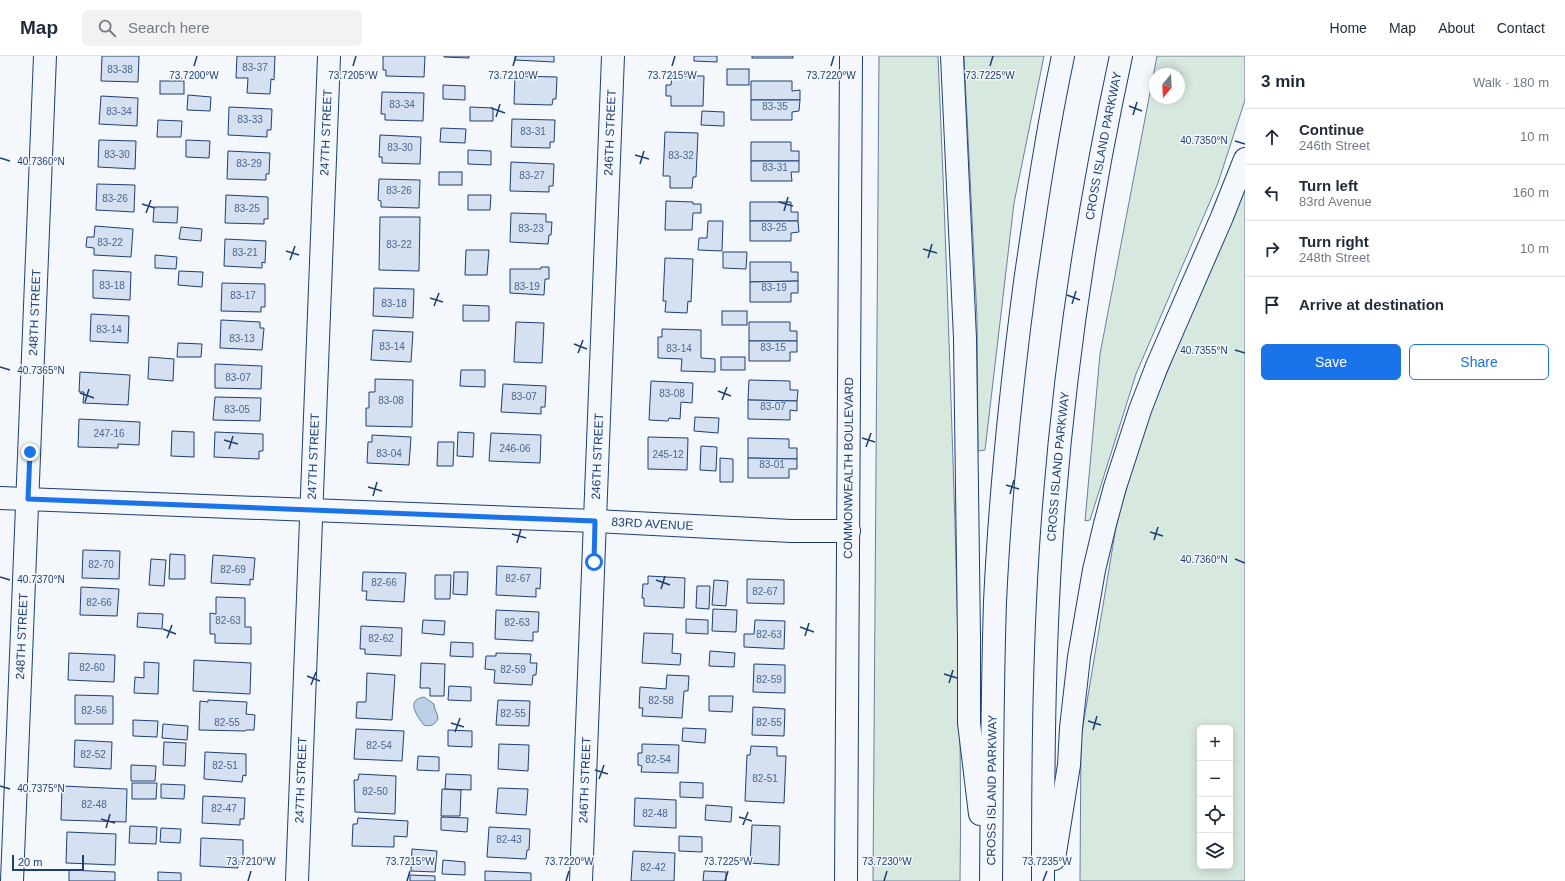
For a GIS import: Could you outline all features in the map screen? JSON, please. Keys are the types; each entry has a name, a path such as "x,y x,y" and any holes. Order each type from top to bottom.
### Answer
{"main road":[{"name":"248TH STREET","path":"12,881 45,56"},
{"name":"247TH STREET","path":"297,881 329,56"},
{"name":"246TH STREET","path":"581,881 613,56"},
{"name":"COMMONWEALTH BOULEVARD","path":"846,881 851,56"},
{"path":"952,56 965,338 969,723 990,881"},
{"name":"CROSS ISLAND PARKWAY","path":"990,881 993,684 996,600 1008,421 1042,164 1063,56"},
{"name":"CROSS ISLAND PARKWAY","path":"1043,881 1044,718 1054,505 1081,275 1101,157 1121,56"},
{"path":"1050,881 1069,765 1070,728 1079,657 1094,570 1107,517 1127,447 1143,402 1157,366 1222,217 1245,159"},
{"name":"83RD AVENUE","path":"0,498 595,521 791,531 849,531"}],"shaded area":[{"path":"879,56 938,56 955,524 960,747 960,881 873,881"},
{"path":"964,56 1044,56 1014,203 985,450 978,451 977,318"},
{"path":"1157,56 1245,56 1245,100 1218,183 1136,374 1090,520 1085,521 1100,354 1149,98 1149,104 1185,104 1185,68 1155,68"},
{"path":"1245,186 1245,881 1080,881 1081,738 1117,521 1144,427"}],"water":[{"path":"424,697 434,704 438,717 435,723 430,726 424,725 414,709 415,701"}],"building":[{"path":"102,56 139,56 138,82 101,81"},
{"path":"237,56 275,56 274,80 271,79 270,94 247,93 248,78 236,78"},
{"path":"383,56 425,56 424,77 386,76 386,70 383,70"},
{"path":"469,56 469,58 444,57"},
{"path":"515,56 554,56 554,62 515,60"},
{"path":"694,56 717,56 717,62 694,61"},
{"path":"752,56 793,56 793,58 752,58"},
{"path":"727,69 749,69 749,85 727,85"},
{"path":"515,76 557,77 556,99 553,99 552,105 514,104"},
{"path":"672,76 704,76 703,106 671,106 671,96 666,96 666,85 671,85"},
{"path":"160,81 184,81 184,94 160,94"},
{"path":"751,81 792,81 792,91 800,90 800,100 751,100"},
{"path":"443,85 465,86 465,100 443,99"},
{"path":"382,92 424,93 423,121 385,120 385,114 381,114"},
{"path":"188,95 211,97 210,111 187,110"},
{"path":"101,96 138,98 137,126 99,124"},
{"path":"751,100 800,100 799,111 792,112 792,120 751,120"},
{"path":"229,107 272,109 271,130 267,130 267,137 228,135"},
{"path":"470,107 493,108 493,121 470,121"},
{"path":"702,111 724,112 724,126 701,125"},
{"path":"512,119 555,120 554,142 550,142 550,148 511,147"},
{"path":"158,120 182,121 181,137 157,137"},
{"path":"441,128 466,129 465,143 440,142"},
{"path":"665,132 698,133 696,177 693,177 692,188 670,188 670,176 663,176"},
{"path":"380,135 421,137 420,164 382,163 382,157 379,157"},
{"path":"99,140 136,141 135,169 98,167"},
{"path":"186,140 210,141 209,158 186,157"},
{"path":"751,142 791,142 791,151 799,151 799,161 751,161"},
{"path":"468,150 491,151 491,165 468,164"},
{"path":"228,151 270,153 269,174 266,174 266,180 227,179"},
{"path":"751,161 799,161 799,172 791,172 792,181 751,181"},
{"path":"511,162 554,164 553,186 549,186 549,192 510,191"},
{"path":"439,172 462,172 462,185 439,185"},
{"path":"379,179 420,180 419,208 381,207 381,201 378,200"},
{"path":"97,184 135,185 134,212 96,210"},
{"path":"226,195 268,197 268,219 264,219 264,224 225,223"},
{"path":"468,195 491,195 490,210 468,210"},
{"path":"666,201 693,202 693,204 701,204 701,213 693,213 692,230 665,230"},
{"path":"750,202 791,202 791,212 798,212 798,221 750,221"},
{"path":"154,207 178,207 177,223 153,222"},
{"path":"511,213 546,214 546,222 552,222 551,235 549,235 548,244 510,242"},
{"path":"380,217 420,217 419,271 379,270"},
{"path":"708,221 723,221 722,251 698,250 699,238 707,238"},
{"path":"750,221 798,221 799,232 791,233 791,241 750,241"},
{"path":"95,226 133,229 131,257 94,255 94,248 86,247 87,237 94,237"},
{"path":"181,227 202,229 201,241 179,239"},
{"path":"225,239 266,241 265,263 262,262 262,268 224,266"},
{"path":"466,250 489,250 487,275 465,275"},
{"path":"723,252 747,252 746,269 723,268"},
{"path":"155,255 177,257 176,269 155,268"},
{"path":"665,258 693,259 691,302 688,301 687,313 665,312 666,301 663,301"},
{"path":"750,262 791,262 791,272 798,272 798,281 750,282"},
{"path":"541,267 549,267 549,279 545,279 544,295 510,293 510,269 541,269"},
{"path":"93,270 131,272 130,300 93,298"},
{"path":"179,271 203,272 202,287 178,285"},
{"path":"798,281 798,293 791,293 791,302 750,302 750,282"},
{"path":"222,283 265,284 265,307 261,307 261,312 221,311"},
{"path":"374,288 414,289 413,318 373,316"},
{"path":"463,305 489,306 489,321 463,321"},
{"path":"722,311 747,311 747,325 722,325"},
{"path":"91,314 129,316 128,343 90,341"},
{"path":"221,320 260,322 260,328 264,328 262,350 220,348"},
{"path":"516,322 544,323 542,363 514,362"},
{"path":"749,322 790,322 790,331 797,331 797,341 749,341"},
{"path":"662,329 701,330 701,358 715,359 715,372 681,371 682,359 658,358 658,337 662,337"},
{"path":"373,330 413,332 411,362 371,360"},
{"path":"749,341 797,341 797,352 790,352 790,361 749,361"},
{"path":"178,343 202,344 201,357 177,357"},
{"path":"149,357 174,359 173,381 148,379"},
{"path":"721,357 745,357 745,370 721,370"},
{"path":"215,364 262,366 261,389 215,388"},
{"path":"461,370 485,370 485,387 460,386"},
{"path":"80,372 130,375 128,405 83,403 84,392 79,392"},
{"path":"375,379 413,380 412,427 366,426 366,408 369,408 369,392 375,392"},
{"path":"749,380 790,381 790,390 798,390 797,401 748,400"},
{"path":"651,381 693,383 692,403 681,402 680,419 669,418 668,421 649,420"},
{"path":"503,384 546,386 545,407 541,407 541,414 501,412"},
{"path":"215,397 261,398 260,421 213,420"},
{"path":"748,400 797,401 797,411 790,410 790,420 748,419"},
{"path":"695,417 719,418 718,433 694,431"},
{"path":"79,419 140,422 139,445 118,444 118,448 78,447"},
{"path":"172,431 194,432 194,457 171,456"},
{"path":"215,432 263,434 263,451 259,451 259,459 214,457"},
{"path":"458,432 474,433 473,457 457,456"},
{"path":"491,433 541,435 540,463 489,461"},
{"path":"372,435 411,437 409,465 367,463 368,442 372,442"},
{"path":"648,437 688,438 687,470 648,469"},
{"path":"748,438 789,439 789,448 797,448 797,459 748,458"},
{"path":"438,442 454,442 453,466 437,466"},
{"path":"701,446 717,447 716,471 700,470"},
{"path":"720,458 733,459 733,482 720,482"},
{"path":"748,458 797,459 797,469 789,469 789,478 748,478"},
{"path":"83,550 120,551 119,579 82,578"},
{"path":"170,554 185,555 185,579 169,579"},
{"path":"213,555 255,558 253,580 250,579 250,585 211,583"},
{"path":"151,559 166,560 164,586 149,585"},
{"path":"497,566 541,568 540,589 536,588 536,597 496,595"},
{"path":"363,572 406,573 404,602 366,600 367,591 362,591"},
{"path":"454,572 468,572 467,595 453,594"},
{"path":"435,575 451,575 450,599 435,599"},
{"path":"648,576 685,578 684,608 644,606 644,598 642,598 643,584 648,584"},
{"path":"747,579 784,580 784,604 747,603"},
{"path":"714,580 728,581 726,606 712,605"},
{"path":"697,586 710,586 709,609 696,608"},
{"path":"81,587 119,589 117,616 80,615"},
{"path":"216,597 245,598 245,627 251,627 251,644 215,643 215,634 210,634 210,613 216,614"},
{"path":"713,609 737,610 736,632 712,631"},
{"path":"496,610 539,612 538,632 533,632 533,641 495,639"},
{"path":"138,613 163,614 162,629 137,627"},
{"path":"686,619 708,620 708,634 686,633"},
{"path":"423,620 445,621 444,635 422,633"},
{"path":"755,620 785,621 784,649 744,647 744,634 754,634"},
{"path":"361,626 402,628 401,656 365,654 365,649 360,649"},
{"path":"644,633 673,634 672,653 681,654 680,665 642,663"},
{"path":"451,642 473,643 473,657 450,656"},
{"path":"710,651 735,653 734,667 709,666"},
{"path":"69,653 115,655 114,682 68,680"},
{"path":"496,653 531,654 530,663 537,663 536,675 533,675 532,685 494,683 495,670 485,669 486,656 496,656"},
{"path":"194,660 251,663 250,694 193,691"},
{"path":"144,662 159,663 158,694 134,693 135,677 144,678"},
{"path":"421,663 445,664 444,696 430,696 430,688 420,688"},
{"path":"754,664 785,665 785,693 753,692"},
{"path":"367,673 395,675 392,720 356,718 357,702 366,702"},
{"path":"667,675 689,676 688,691 684,691 682,718 642,716 643,708 639,708 640,687 666,689"},
{"path":"449,686 471,687 471,701 448,700"},
{"path":"75,695 113,696 113,724 75,724"},
{"path":"709,696 733,696 732,712 709,711"},
{"path":"208,700 247,702 246,714 255,715 254,730 199,730 200,701 208,702"},
{"path":"498,700 530,701 529,726 496,725"},
{"path":"753,707 785,709 784,736 752,735"},
{"path":"133,720 158,721 157,737 133,736"},
{"path":"163,724 188,726 187,740 162,738"},
{"path":"683,728 706,729 705,743 682,741"},
{"path":"356,729 404,731 402,761 354,759"},
{"path":"448,730 472,731 472,747 448,746"},
{"path":"75,740 112,742 111,769 74,767"},
{"path":"164,742 186,743 185,766 163,765"},
{"path":"499,744 529,745 528,771 498,769"},
{"path":"642,744 679,745 678,773 641,772 642,766 638,765 638,753 642,753"},
{"path":"751,746 777,747 777,756 786,756 784,803 745,801 747,755 750,755"},
{"path":"205,752 246,754 246,776 243,775 242,782 204,779"},
{"path":"418,756 439,757 439,771 417,770"},
{"path":"131,765 156,766 155,781 131,781"},
{"path":"359,774 396,776 395,814 355,812 354,780 358,780"},
{"path":"446,774 471,775 471,790 445,789"},
{"path":"680,782 703,783 703,798 680,797"},
{"path":"132,783 157,783 156,799 132,799"},
{"path":"161,784 185,785 184,799 161,798"},
{"path":"62,786 127,789 126,822 61,820"},
{"path":"498,788 528,789 526,815 496,813"},
{"path":"442,789 461,790 460,816 441,816"},
{"path":"203,796 245,798 244,819 240,819 240,825 202,823"},
{"path":"635,798 676,800 676,828 634,826"},
{"path":"706,805 732,807 731,822 705,820"},
{"path":"441,817 468,818 467,832 441,830"},
{"path":"358,818 408,821 407,837 394,836 394,847 352,846 353,824 357,824"},
{"path":"752,825 780,826 779,865 750,863"},
{"path":"130,826 157,827 156,844 129,843"},
{"path":"489,827 530,829 529,850 527,850 526,859 487,857"},
{"path":"161,828 181,829 180,843 160,842"},
{"path":"67,832 116,834 115,865 66,863"},
{"path":"679,836 702,837 702,852 679,851"},
{"path":"201,838 243,840 243,863 238,862 238,868 200,866"},
{"path":"412,849 437,851 435,872 411,871"},
{"path":"633,851 675,853 674,881 631,881"},
{"path":"443,860 465,862 465,875 442,874"},
{"path":"69,870 115,872 115,881 69,881"},
{"path":"485,871 531,873 531,881 485,881"},
{"path":"704,871 726,872 726,881 703,881"},
{"path":"158,872 181,873 181,881 158,881"},
{"path":"410,875 435,876 435,881 410,881"}],"route":[{"path":"30,452 28,499 595,521 594,562"}]}
